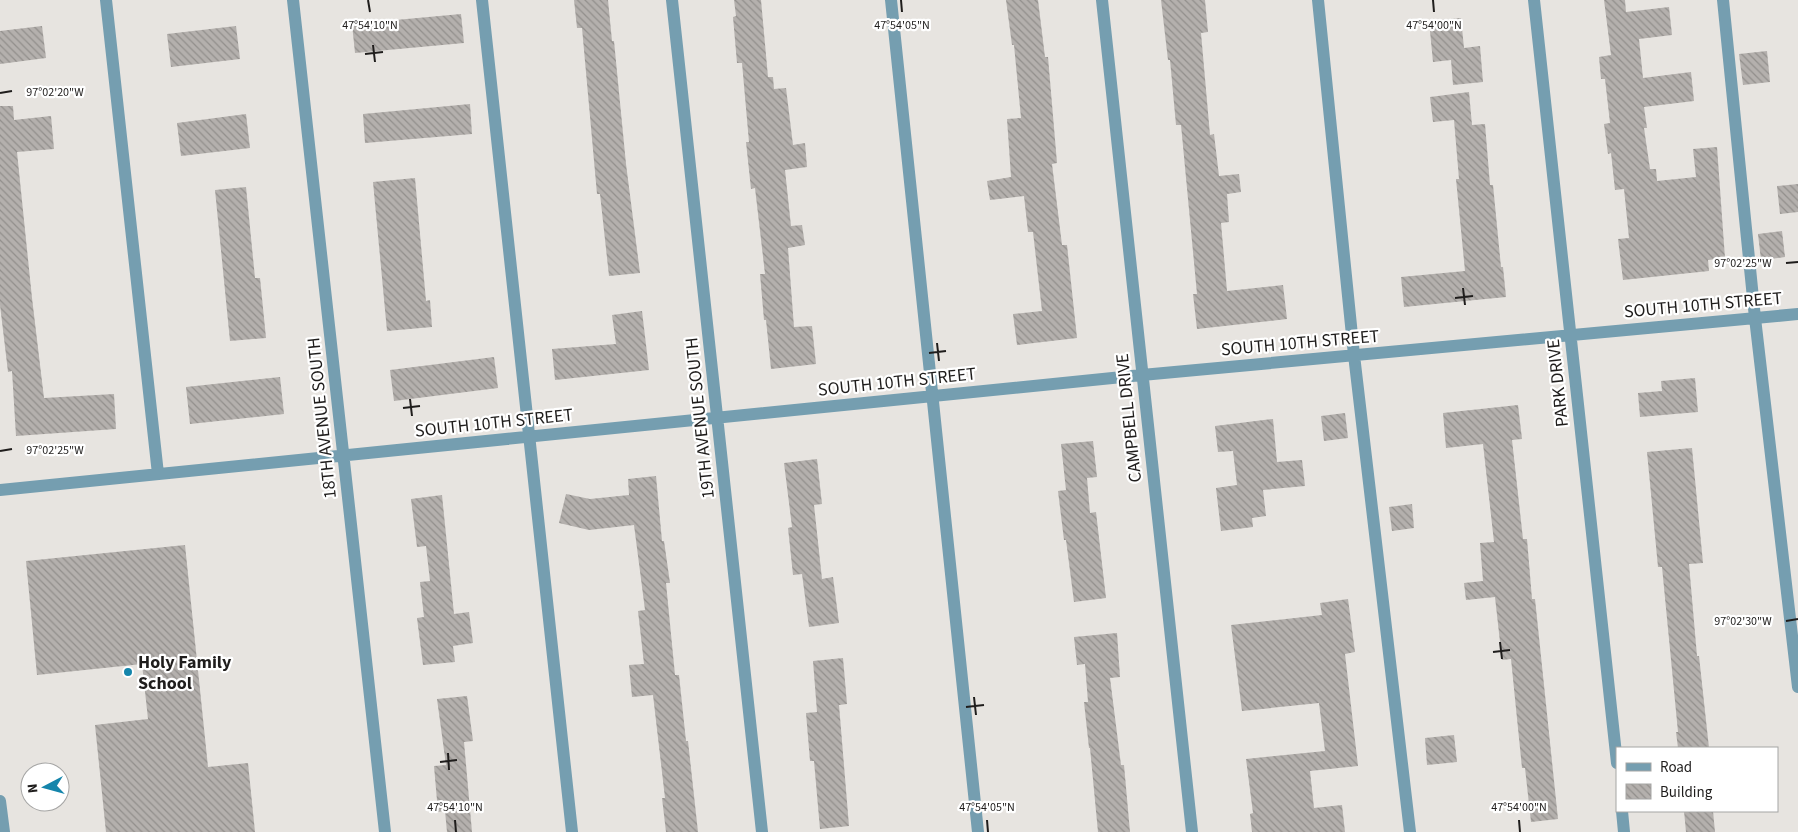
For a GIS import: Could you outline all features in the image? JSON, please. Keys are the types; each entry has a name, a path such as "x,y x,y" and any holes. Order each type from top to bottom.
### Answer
{"street":[{"path":"106,0 158,474"},
{"name":"18TH AVENUE SOUTH","path":"293,0 385,832"},
{"path":"482,0 572,832"},
{"name":"19TH AVENUE SOUTH","path":"672,0 762,832"},
{"path":"891,0 978,832"},
{"name":"CAMPBELL DRIVE","path":"1102,0 1192,832"},
{"path":"1318,0 1354,356 1410,832"},
{"name":"PARK DRIVE","path":"1534,0 1616,754"},
{"path":"1723,0 1755,318 1798,687"},
{"name":"SOUTH 10TH STREET","path":"0,490 1142,375 1798,314"},
{"path":"0,802 4,832"},
{"path":"1622,812 1624,832"}],"building":[{"path":"574,0 608,0 640,273 609,276 600,194 597,194 582,28 577,28"},
{"path":"734,0 761,0 768,77 773,77 774,89 786,88 793,145 805,143 807,167 785,170 791,226 802,225 805,245 788,248 794,327 812,326 816,364 771,369 760,274 765,274 755,188 751,189 746,142 749,142 742,63 737,63 733,17 736,16"},
{"path":"1006,0 1038,0 1045,57 1048,57 1057,163 1052,164 1062,245 1067,245 1077,338 1017,345 1013,314 1042,311 1033,232 1028,232 1024,196 990,200 987,181 1011,177 1007,119 1021,118 1014,45 1012,45"},
{"path":"1161,0 1205,0 1208,32 1201,33 1210,135 1214,134 1219,176 1239,174 1241,192 1227,194 1229,222 1221,223 1227,291 1283,285 1287,319 1197,329 1193,294 1197,294 1181,125 1176,125 1170,60 1168,60"},
{"path":"1604,0 1625,0 1626,12 1669,7 1672,35 1639,39 1643,78 1691,72 1694,101 1644,107 1647,128 1644,128 1650,169 1656,169 1657,181 1696,177 1693,149 1717,147 1725,258 1708,260 1709,271 1623,280 1618,239 1629,238 1624,189 1615,190 1611,153 1608,154 1604,124 1610,123 1605,79 1601,79 1599,57 1611,55"},
{"path":"461,14 464,43 355,53 352,24"},
{"path":"1461,18 1464,48 1480,46 1483,82 1453,85 1451,60 1433,62 1429,21"},
{"path":"42,26 46,58 0,64 0,31"},
{"path":"236,26 240,59 171,67 167,34"},
{"path":"1767,51 1770,82 1743,85 1739,54"},
{"path":"1469,92 1472,125 1485,124 1490,185 1493,185 1501,267 1503,267 1506,297 1404,307 1401,277 1465,271 1456,179 1459,179 1454,120 1433,122 1430,97"},
{"path":"470,104 472,134 365,143 363,114"},
{"path":"0,106 13,106 14,120 51,116 54,149 17,152 44,398 114,394 116,429 16,436 12,371 8,372 0,305"},
{"path":"246,114 250,148 181,156 177,123"},
{"path":"415,178 426,301 430,300 432,327 387,331 373,182"},
{"path":"1798,184 1798,212 1780,214 1777,186"},
{"path":"246,187 255,278 260,278 266,338 230,341 215,190"},
{"path":"1782,231 1785,257 1761,260 1758,234"},
{"path":"642,311 649,370 555,380 552,349 616,344 612,315"},
{"path":"494,357 498,388 394,401 390,370"},
{"path":"280,377 284,414 190,424 186,387"},
{"path":"1695,378 1698,412 1640,417 1638,393 1662,391 1661,381"},
{"path":"1518,405 1522,439 1512,440 1523,539 1527,539 1532,599 1535,599 1558,819 1531,822 1525,768 1522,768 1511,659 1502,660 1495,597 1466,600 1464,583 1483,581 1480,543 1494,542 1483,444 1446,448 1443,413"},
{"path":"1345,413 1348,438 1324,441 1321,416"},
{"path":"1273,419 1277,462 1302,460 1305,486 1263,490 1266,516 1252,518 1253,527 1221,531 1216,488 1237,485 1233,451 1218,452 1215,426"},
{"path":"1093,441 1097,477 1087,478 1090,513 1096,512 1106,598 1074,602 1058,491 1066,490 1061,444"},
{"path":"1692,448 1703,563 1689,564 1697,656 1699,656 1709,747 1678,747 1662,567 1658,567 1647,452"},
{"path":"817,459 822,504 814,505 822,579 833,577 839,623 809,627 802,574 793,575 788,528 792,527 784,463"},
{"path":"656,476 662,541 664,541 670,583 666,583 675,675 679,675 698,832 666,832 662,798 665,798 653,695 632,697 629,665 644,664 638,611 645,610 634,525 589,530 559,523 566,494 590,499 629,495 628,479"},
{"path":"442,495 454,614 469,612 473,643 453,646 455,662 423,665 417,618 424,617 420,582 430,581 426,546 417,547 411,499"},
{"path":"1412,504 1414,528 1392,531 1389,507"},
{"path":"185,545 208,767 248,763 255,832 106,832 95,725 148,719 142,664 37,675 26,561"},
{"path":"1348,599 1355,652 1345,654 1358,766 1310,771 1314,808 1342,805 1345,832 1252,832 1250,814 1253,813 1246,759 1325,751 1319,703 1242,711 1231,625 1322,615 1320,603"},
{"path":"1117,633 1120,677 1110,678 1121,765 1124,765 1130,832 1098,832 1084,702 1088,702 1085,664 1077,665 1074,637"},
{"path":"843,658 847,704 839,705 849,826 820,829 814,761 810,761 806,713 817,712 813,661"},
{"path":"467,696 473,741 464,742 472,832 447,832 445,811 438,812 434,766 446,765 437,699"},
{"path":"1454,735 1457,762 1427,765 1425,738"},
{"path":"1684,812 1713,812 1715,832 1686,832"}],"place":[{"name":"Holy Family School","path":"128,672"}]}
